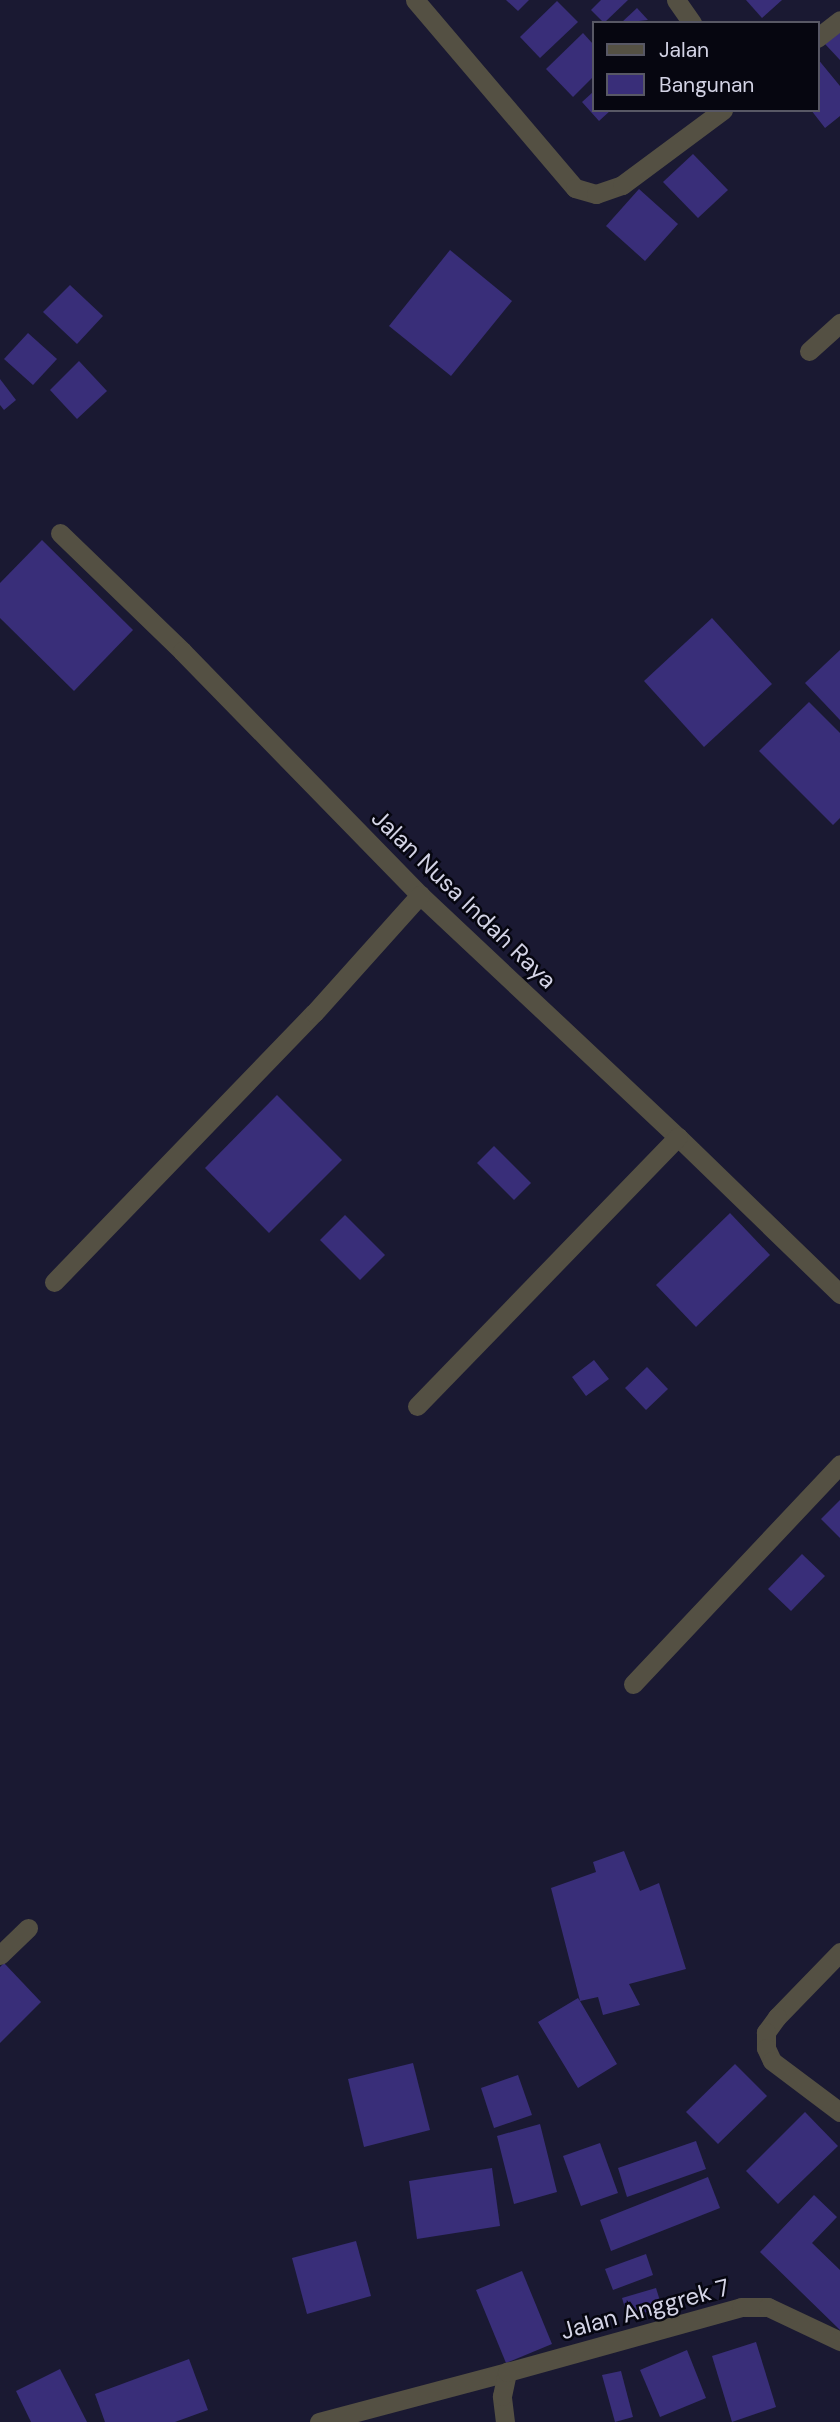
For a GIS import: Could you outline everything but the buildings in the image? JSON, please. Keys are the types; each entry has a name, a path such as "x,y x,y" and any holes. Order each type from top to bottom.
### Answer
{"street":[{"path":"676,0 691,21"},
{"path":"412,1 575,188 596,194 622,185 720,112"},
{"path":"819,36 840,20"},
{"path":"809,351 840,323"},
{"name":"Jalan Nusa Indah Raya","path":"60,533 182,651 420,895 678,1137 840,1294"},
{"path":"54,1282 314,1013 420,895"},
{"path":"417,1406 678,1137"},
{"path":"634,1684 840,1464"},
{"path":"0,1955 28,1928"},
{"path":"840,1952 777,2017 766,2032 766,2048 772,2061 840,2112"},
{"name":"Jalan Anggrek 7","path":"319,2422 741,2307 768,2307 790,2315 824,2336 840,2341"},
{"path":"505,2422 502,2396 507,2372"}]}
